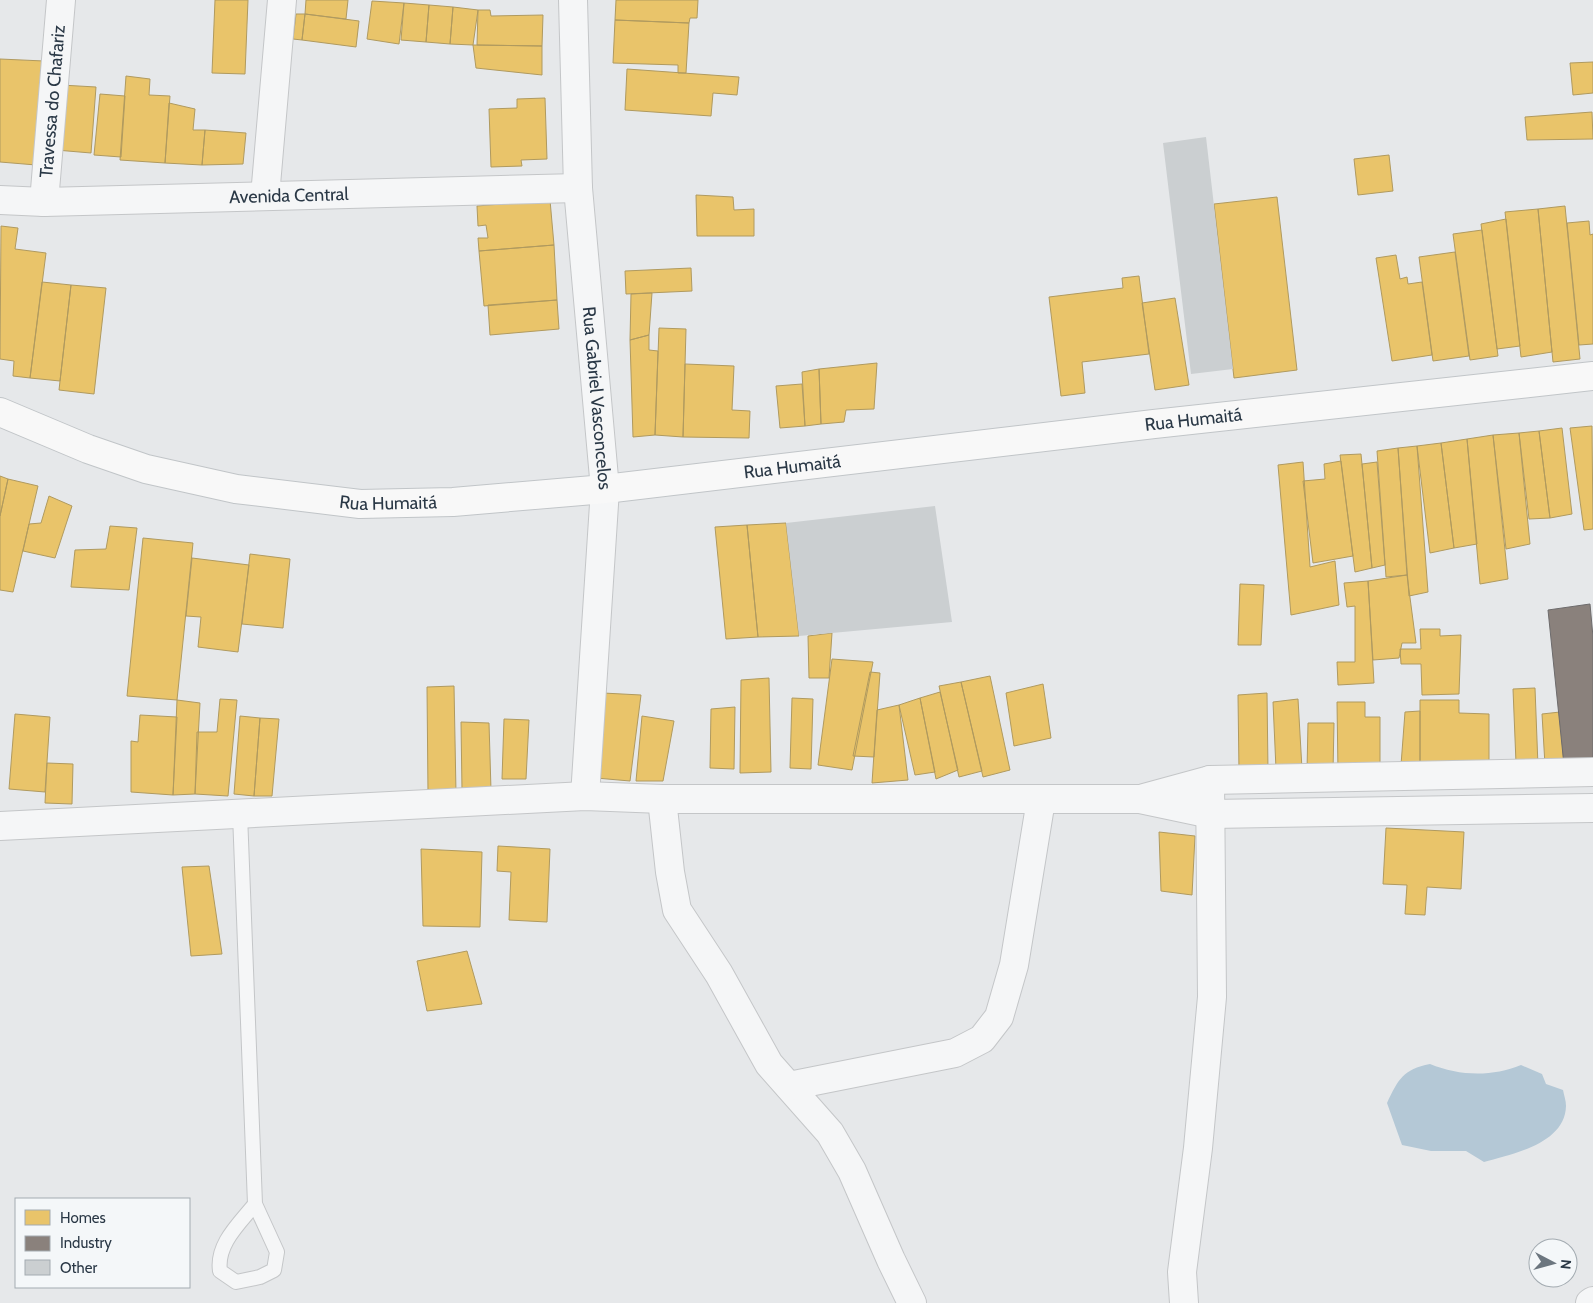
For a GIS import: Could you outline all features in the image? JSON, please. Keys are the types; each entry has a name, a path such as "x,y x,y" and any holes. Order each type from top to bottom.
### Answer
{"main road":[{"name":"Rua Humaitá","path":"0,412 88,449 146,469 245,490 360,504 453,502 605,489 1164,423 1593,376"}],"street":[{"name":"Travessa do Chafariz","path":"44,202 61,0"},
{"path":"265,196 282,0"},
{"name":"Rua Gabriel Vasconcelos","path":"573,0 578,188 605,489 585,796"},
{"name":"Avenida Central","path":"0,200 44,202 578,188"},
{"path":"1140,800 1210,780 1593,772"},
{"path":"1512,774 1512,809"},
{"path":"1184,1303 1182,1272 1198,1148 1212,997 1210,780"},
{"path":"0,826 585,796 662,799 1140,800 1211,814 1593,808"},
{"path":"662,799 670,872 677,910 718,974 769,1064 830,1132 852,1171 890,1260 912,1303"},
{"path":"789,1086 955,1053 982,1039 999,1017 1014,965 1041,800"}],"lane":[{"path":"240,814 256,1204 276,1252 274,1270 260,1277 236,1282 220,1271 218,1260 226,1241 256,1204"}],"water":[{"path":"1430,1064 1452,1071 1475,1074 1499,1072 1521,1065 1542,1074 1546,1084 1563,1090 1566,1106 1563,1119 1557,1130 1535,1145 1522,1151 1484,1162 1466,1151 1431,1151 1402,1145 1387,1103 1398,1082 1407,1072"}],"building: Homes":[{"path":"215,0 248,0 245,74 212,73"},
{"path":"306,0 348,0 346,19 305,14"},
{"path":"616,0 698,0 697,18 690,18 689,23 615,20"},
{"path":"372,1 404,3 399,44 367,39"},
{"path":"404,3 429,5 426,42 401,40"},
{"path":"429,5 453,7 450,44 426,42"},
{"path":"453,7 478,10 473,45 450,44"},
{"path":"478,10 490,10 491,16 543,15 542,46 477,45"},
{"path":"296,14 305,14 302,40 293,39"},
{"path":"305,14 359,21 356,47 302,40"},
{"path":"615,20 689,23 686,73 678,73 678,65 613,63"},
{"path":"473,45 542,46 542,75 476,68"},
{"path":"0,59 44,61 36,165 0,162"},
{"path":"1593,62 1593,93 1573,95 1570,63"},
{"path":"627,69 739,77 737,95 713,93 711,116 625,110"},
{"path":"126,76 150,79 149,95 170,96 165,163 120,160"},
{"path":"61,85 96,87 91,153 56,150"},
{"path":"100,94 125,96 121,157 94,155"},
{"path":"545,98 547,159 521,160 522,166 491,167 489,109 517,108 517,99"},
{"path":"169,103 195,109 193,130 205,130 202,165 165,163"},
{"path":"1592,112 1593,139 1527,140 1525,117"},
{"path":"205,130 246,133 243,164 202,165"},
{"path":"1389,155 1393,191 1358,195 1354,159"},
{"path":"696,195 733,197 734,210 754,209 754,236 697,236"},
{"path":"1277,197 1297,370 1234,378 1214,204"},
{"path":"550,200 554,245 479,251 478,238 488,238 486,225 478,226 477,206"},
{"path":"1565,206 1580,359 1553,362 1538,209"},
{"path":"1538,209 1552,352 1521,357 1505,212"},
{"path":"1506,219 1520,346 1497,349 1481,224"},
{"path":"1589,221 1590,235 1593,234 1593,344 1579,345 1567,223"},
{"path":"1,226 18,228 15,249 46,253 30,378 13,376 14,361 0,359"},
{"path":"1482,230 1498,356 1470,360 1453,234"},
{"path":"554,245 557,300 484,306 479,251"},
{"path":"1455,252 1469,356 1433,361 1419,257"},
{"path":"1396,255 1400,279 1407,277 1408,284 1422,282 1432,355 1392,361 1376,258"},
{"path":"691,268 692,291 626,294 625,271"},
{"path":"1139,276 1149,354 1082,362 1085,393 1061,396 1049,297 1123,288 1122,278"},
{"path":"42,282 71,285 60,381 30,378"},
{"path":"71,285 106,288 94,394 59,390"},
{"path":"652,293 649,335 630,340 631,294"},
{"path":"1175,298 1189,385 1155,390 1142,303"},
{"path":"557,300 559,329 490,335 488,305"},
{"path":"659,328 686,329 683,437 655,435"},
{"path":"649,335 649,350 658,351 655,435 633,437 630,340"},
{"path":"877,363 874,409 846,410 844,422 821,424 819,369"},
{"path":"685,364 734,366 732,410 750,411 749,438 683,437"},
{"path":"819,369 821,424 805,426 802,372"},
{"path":"802,384 805,426 780,428 776,386"},
{"path":"1592,426 1593,529 1584,530 1570,428"},
{"path":"1562,428 1572,514 1550,518 1539,431"},
{"path":"1539,431 1550,518 1529,519 1519,433"},
{"path":"1519,433 1530,544 1506,549 1493,435"},
{"path":"1493,435 1508,579 1480,584 1467,439"},
{"path":"1467,439 1477,544 1454,548 1441,443"},
{"path":"1441,443 1454,548 1430,553 1417,446"},
{"path":"1417,446 1428,592 1409,596 1398,448"},
{"path":"1398,448 1407,575 1386,577 1377,451"},
{"path":"1361,454 1372,568 1355,572 1340,455"},
{"path":"1341,461 1353,556 1313,563 1303,481 1325,479 1324,464"},
{"path":"1303,462 1310,567 1335,561 1339,605 1291,615 1278,465"},
{"path":"1377,462 1385,565 1372,568 1362,464"},
{"path":"0,476 8,479 0,516"},
{"path":"8,479 38,486 13,592 0,590 0,516"},
{"path":"49,496 72,506 55,558 23,551 29,524 41,523"},
{"path":"786,523 799,636 758,637 747,525"},
{"path":"747,525 758,637 726,639 715,527"},
{"path":"110,526 137,528 129,590 71,587 75,550 106,549"},
{"path":"143,538 193,543 177,700 127,696"},
{"path":"250,554 290,559 283,628 242,624"},
{"path":"192,558 249,565 238,652 198,647 201,617 186,616"},
{"path":"1407,575 1416,643 1402,643 1399,658 1373,660 1368,581"},
{"path":"1368,581 1374,683 1338,685 1337,662 1355,662 1355,606 1347,607 1344,583"},
{"path":"1240,584 1264,585 1261,645 1238,645"},
{"path":"1420,629 1440,629 1440,636 1461,635 1459,694 1422,695 1421,664 1401,664 1400,649 1421,649"},
{"path":"832,633 829,678 809,678 808,636"},
{"path":"832,659 873,662 852,770 818,765"},
{"path":"870,672 880,673 874,757 853,756"},
{"path":"990,676 1010,770 983,777 961,682"},
{"path":"769,678 771,772 740,773 741,680"},
{"path":"961,682 982,771 959,777 939,686"},
{"path":"1043,684 1051,738 1014,746 1006,693"},
{"path":"454,686 456,793 428,793 427,687"},
{"path":"1535,688 1538,766 1516,763 1513,689"},
{"path":"940,692 958,770 936,779 920,698"},
{"path":"603,693 641,695 630,781 596,778"},
{"path":"1267,693 1268,770 1239,771 1238,695"},
{"path":"792,698 813,699 811,769 790,768"},
{"path":"920,698 935,772 915,775 899,705"},
{"path":"220,699 237,700 228,796 195,794 197,732 217,732"},
{"path":"1298,699 1302,769 1276,769 1273,702"},
{"path":"177,700 200,703 195,794 173,795"},
{"path":"1420,700 1459,700 1459,713 1489,714 1489,766 1420,766"},
{"path":"1337,702 1365,702 1365,717 1380,717 1380,772 1338,772"},
{"path":"899,705 908,780 872,783 877,710"},
{"path":"735,707 734,769 710,768 711,709"},
{"path":"1420,711 1420,766 1401,765 1405,712"},
{"path":"1560,712 1564,765 1545,765 1542,714"},
{"path":"15,714 50,717 45,792 9,789"},
{"path":"140,715 177,717 173,795 131,792 131,741 138,742"},
{"path":"240,716 260,718 254,796 234,794"},
{"path":"642,716 674,721 663,781 636,781"},
{"path":"260,718 279,719 272,796 254,796"},
{"path":"504,719 529,720 526,779 502,779"},
{"path":"461,722 489,723 491,790 462,790"},
{"path":"1308,723 1334,723 1333,772 1307,771"},
{"path":"47,763 73,764 72,804 45,803"},
{"path":"1386,828 1464,832 1461,889 1427,887 1425,915 1405,914 1407,885 1383,884"},
{"path":"1159,832 1195,836 1192,895 1161,891"},
{"path":"498,846 550,849 547,922 509,920 511,872 497,871"},
{"path":"421,849 482,852 480,927 423,926"},
{"path":"209,866 222,954 191,956 182,867"},
{"path":"467,951 482,1004 427,1011 417,961"}],"building: Industry":[{"path":"1590,604 1593,637 1593,763 1564,765 1548,610"}],"building: Other":[{"path":"1206,137 1233,369 1191,374 1163,143"},
{"path":"935,506 952,622 799,636 786,523"}]}
